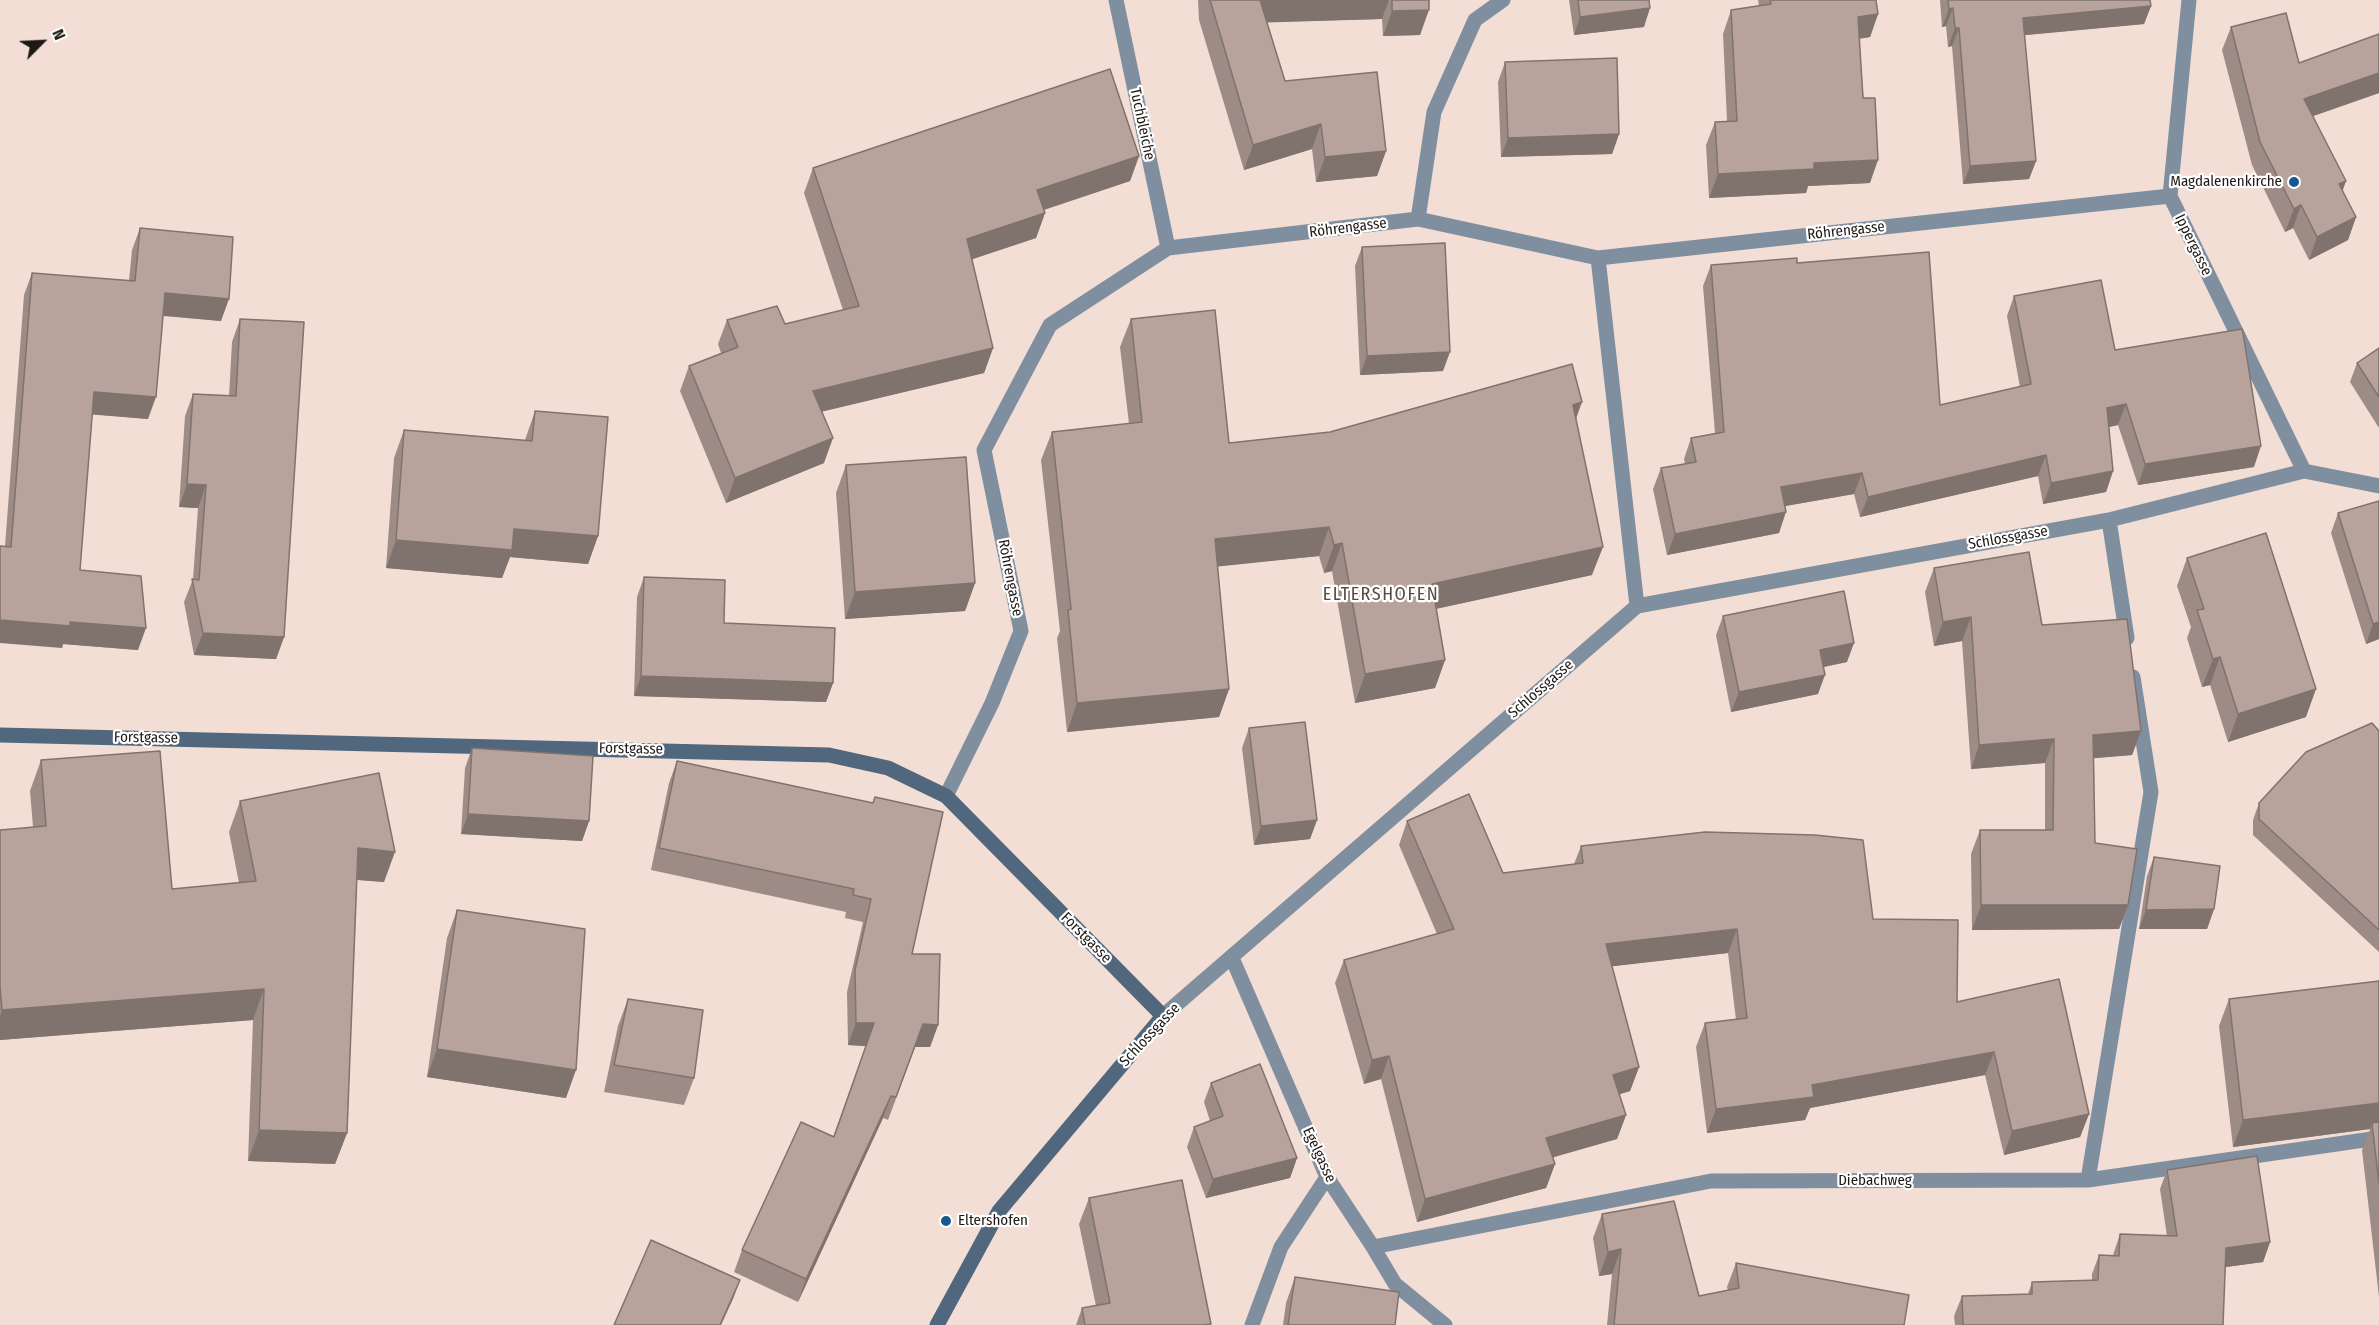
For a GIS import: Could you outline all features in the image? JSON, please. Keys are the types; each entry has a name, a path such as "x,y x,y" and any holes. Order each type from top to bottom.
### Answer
{"street":[{"name":"Tuchbleiche","path":"1116,0 1168,248"},
{"path":"1418,219 1434,112 1475,20 1503,0"},
{"name":"Ippergasse","path":"2189,0 2169,196 2304,471"},
{"name":"Röhrengasse","path":"946,796 992,703 1021,631 984,450 1050,325 1168,248 1418,219 1598,258 2169,196"},
{"path":"1598,258 1637,606"},
{"name":"Schlossgasse","path":"937,1325 999,1211 1163,1016 1637,606 2109,520 2304,471 2379,486"},
{"path":"2088,1180 2151,792 2109,520"},
{"name":"Forstgasse","path":"0,735 829,755 888,768 946,796 1163,1016"},
{"name":"Egelgasse","path":"1232,958 1327,1177 1395,1284 1445,1325"},
{"name":"Diebachweg","path":"1373,1247 1711,1181 2088,1180 2379,1138"},
{"path":"1252,1325 1281,1247 1327,1177"}],"building":[{"path":"1210,0 1260,0 1285,81 1377,72 1386,151 1325,157 1321,124 1253,145"},
{"path":"1392,0 1429,0 1429,10 1392,11"},
{"path":"1578,0 1649,0 1650,8 1580,17"},
{"path":"1770,0 1876,0 1878,14 1858,17 1863,98 1875,98 1878,160 1814,163 1814,169 1718,174 1715,122 1737,121 1731,10 1771,4"},
{"path":"1948,0 2150,0 2151,6 2023,18 2036,161 1970,166 1959,28 1955,28 1953,8 1949,9"},
{"path":"2286,13 2299,63 2379,34 2379,73 2304,99 2346,181 2339,184 2356,217 2317,237 2301,205 2294,209 2260,142 2231,27"},
{"path":"1617,58 1619,134 1508,138 1505,62"},
{"path":"1110,69 1139,156 1037,190 1045,213 967,239 993,348 813,391 833,438 735,478 689,366 738,347 727,320 777,306 785,324 859,306 813,168"},
{"path":"140,228 233,237 229,299 165,293 156,397 94,392 80,570 141,576 146,628 70,622 70,626 0,620 0,546 11,547 32,273 135,281"},
{"path":"1445,243 1450,352 1367,356 1362,247"},
{"path":"1929,252 1940,405 2031,384 2014,296 2101,280 2115,350 2242,329 2261,446 2145,464 2126,404 2107,408 2113,471 2051,483 2046,455 1868,497 1862,473 1781,487 1786,512 1675,534 1661,468 1696,462 1691,438 1724,432 1711,265 1797,258 1797,263"},
{"path":"1215,310 1229,443 1330,432 1572,364 1582,402 1573,405 1603,547 1432,584 1445,660 1365,674 1342,543 1334,545 1329,527 1215,539 1229,689 1077,703 1068,610 1071,609 1052,432 1142,422 1131,319"},
{"path":"240,319 304,322 284,637 203,633 192,579 199,580 206,485 187,484 193,394 236,396"},
{"path":"2379,348 2379,397 2357,363"},
{"path":"535,411 608,417 598,536 514,529 512,550 396,540 404,430 532,441"},
{"path":"966,457 975,583 855,592 846,465"},
{"path":"2379,501 2379,622 2373,624 2338,513"},
{"path":"2266,533 2316,689 2238,714 2220,657 2213,659 2197,610 2204,609 2187,558"},
{"path":"2029,552 2042,625 2127,619 2141,731 2093,735 2095,843 2137,849 2128,905 1981,905 1980,830 2053,830 2054,739 1979,745 1971,617 1943,622 1934,568"},
{"path":"644,577 725,580 724,623 835,628 833,683 641,676"},
{"path":"1844,591 1854,643 1820,650 1825,675 1739,692 1723,616"},
{"path":"1305,722 1317,820 1261,826 1249,728"},
{"path":"2372,723 2379,731 2379,930 2259,819 2259,803 2306,752"},
{"path":"472,748 593,756 589,821 468,814"},
{"path":"160,751 172,889 256,881 240,801 379,773 395,852 358,848 347,1133 259,1130 264,989 2,1010 0,830 46,826 41,760"},
{"path":"677,761 873,803 875,797 943,812 912,954 940,954 938,1025 923,1024 896,1097 891,1096 806,1279 742,1250 801,1122 834,1137 874,1023 856,1023 855,970 871,899 853,895 854,889 659,848"},
{"path":"1469,794 1503,873 1583,863 1581,846 1705,832 1815,835 1863,840 1873,919 1958,920 1957,1002 2059,979 2089,1114 2012,1131 1994,1052 1812,1085 1814,1097 1716,1109 1705,1023 1747,1018 1737,929 1606,944 1639,1067 1613,1075 1626,1115 1546,1138 1555,1164 1425,1199 1389,1056 1372,1060 1344,960 1454,929 1407,821"},
{"path":"2154,857 2220,866 2214,909 2146,910"},
{"path":"457,910 585,929 576,1070 437,1049"},
{"path":"2379,981 2379,1103 2243,1120 2229,999"},
{"path":"628,999 703,1010 694,1078 614,1065"},
{"path":"1260,1064 1297,1158 1213,1179 1194,1127 1223,1116 1211,1083"},
{"path":"2379,1122 2379,1184 2372,1123"},
{"path":"2257,1156 2270,1242 2226,1248 2223,1325 1963,1325 1962,1296 2032,1294 2032,1282 2098,1280 2099,1255 2119,1256 2120,1234 2177,1236 2167,1170"},
{"path":"1182,1180 1211,1324 1085,1325 1082,1308 1110,1303 1089,1198"},
{"path":"1674,1201 1699,1296 1739,1288 1736,1263 1909,1295 1904,1325 1614,1325 1621,1249 1608,1252 1602,1214"},
{"path":"651,1240 740,1280 720,1325 614,1325"},
{"path":"1295,1277 1399,1292 1395,1325 1288,1325"}],"place":[{"name":"Magdalenenkirche","path":"2294,182"},
{"name":"Eltershofen","path":"946,1221"}],"district":[{"name":"ELTERSHOFEN","path":"1381,595"}]}
